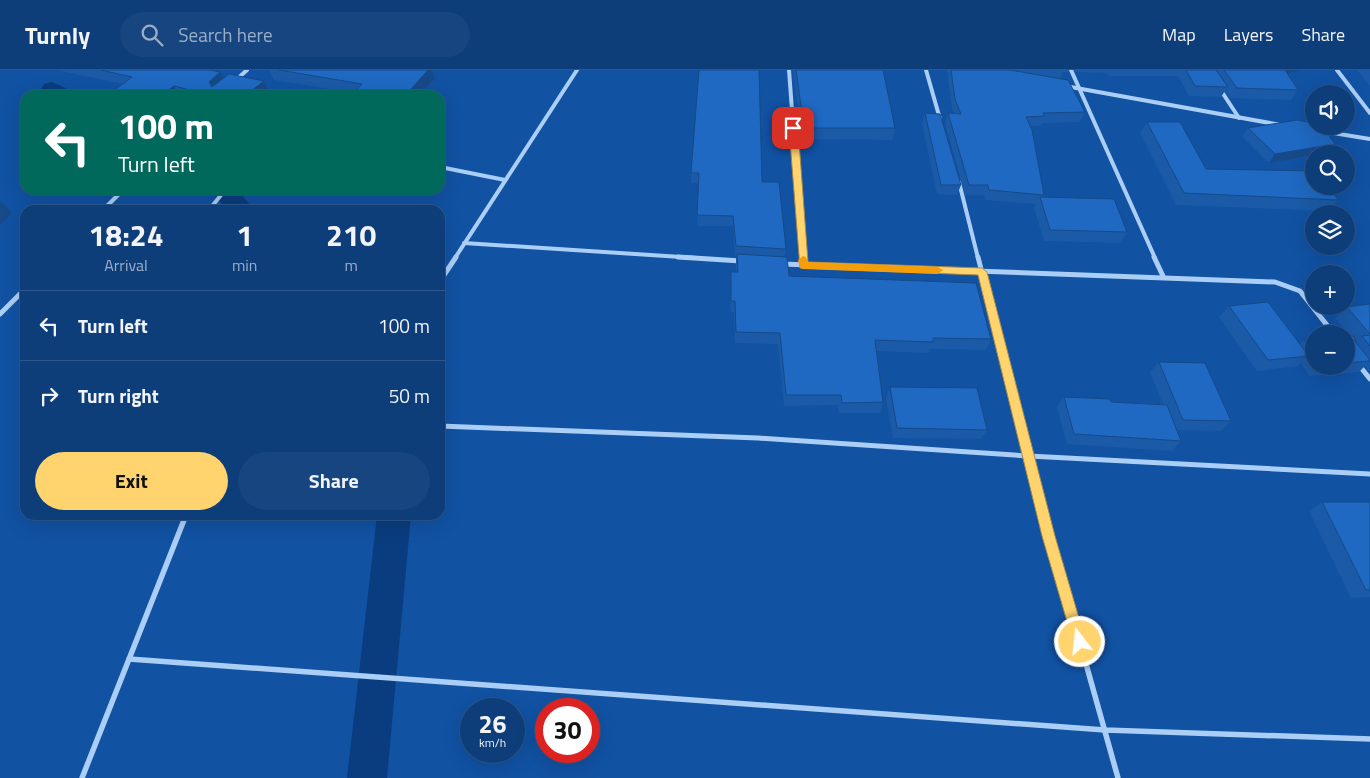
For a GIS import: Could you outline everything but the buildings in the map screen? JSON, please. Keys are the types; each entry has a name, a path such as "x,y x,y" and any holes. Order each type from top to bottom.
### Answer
{"street":[{"path":"233,82 247,70"},
{"path":"445,273 577,70"},
{"path":"789,70 803,265"},
{"path":"926,70 942,125"},
{"path":"1072,70 1163,276"},
{"path":"1337,70 1370,113"},
{"path":"1062,86 1286,126"},
{"path":"1218,86 1239,118"},
{"path":"1345,135 1370,139"},
{"path":"445,168 505,180"},
{"path":"956,171 1048,536 1118,778"},
{"path":"108,205 118,195"},
{"path":"213,205 221,195"},
{"path":"464,243 744,261"},
{"path":"774,263 982,272 1163,276 1275,282 1300,291 1327,325"},
{"path":"0,314 20,294"},
{"path":"1355,361 1370,379"},
{"path":"445,426 758,438 1029,456 1370,474"},
{"path":"82,778 184,520"},
{"path":"129,659 1105,730 1370,739"}],"waterway":[{"path":"227,195 237,205"},
{"path":"367,778 393,520"}],"slow traffic":[{"path":"803,260 803,265 938,270"}],"route":[{"path":"793,128 803,265 982,272 1048,536 1080,642"}]}
